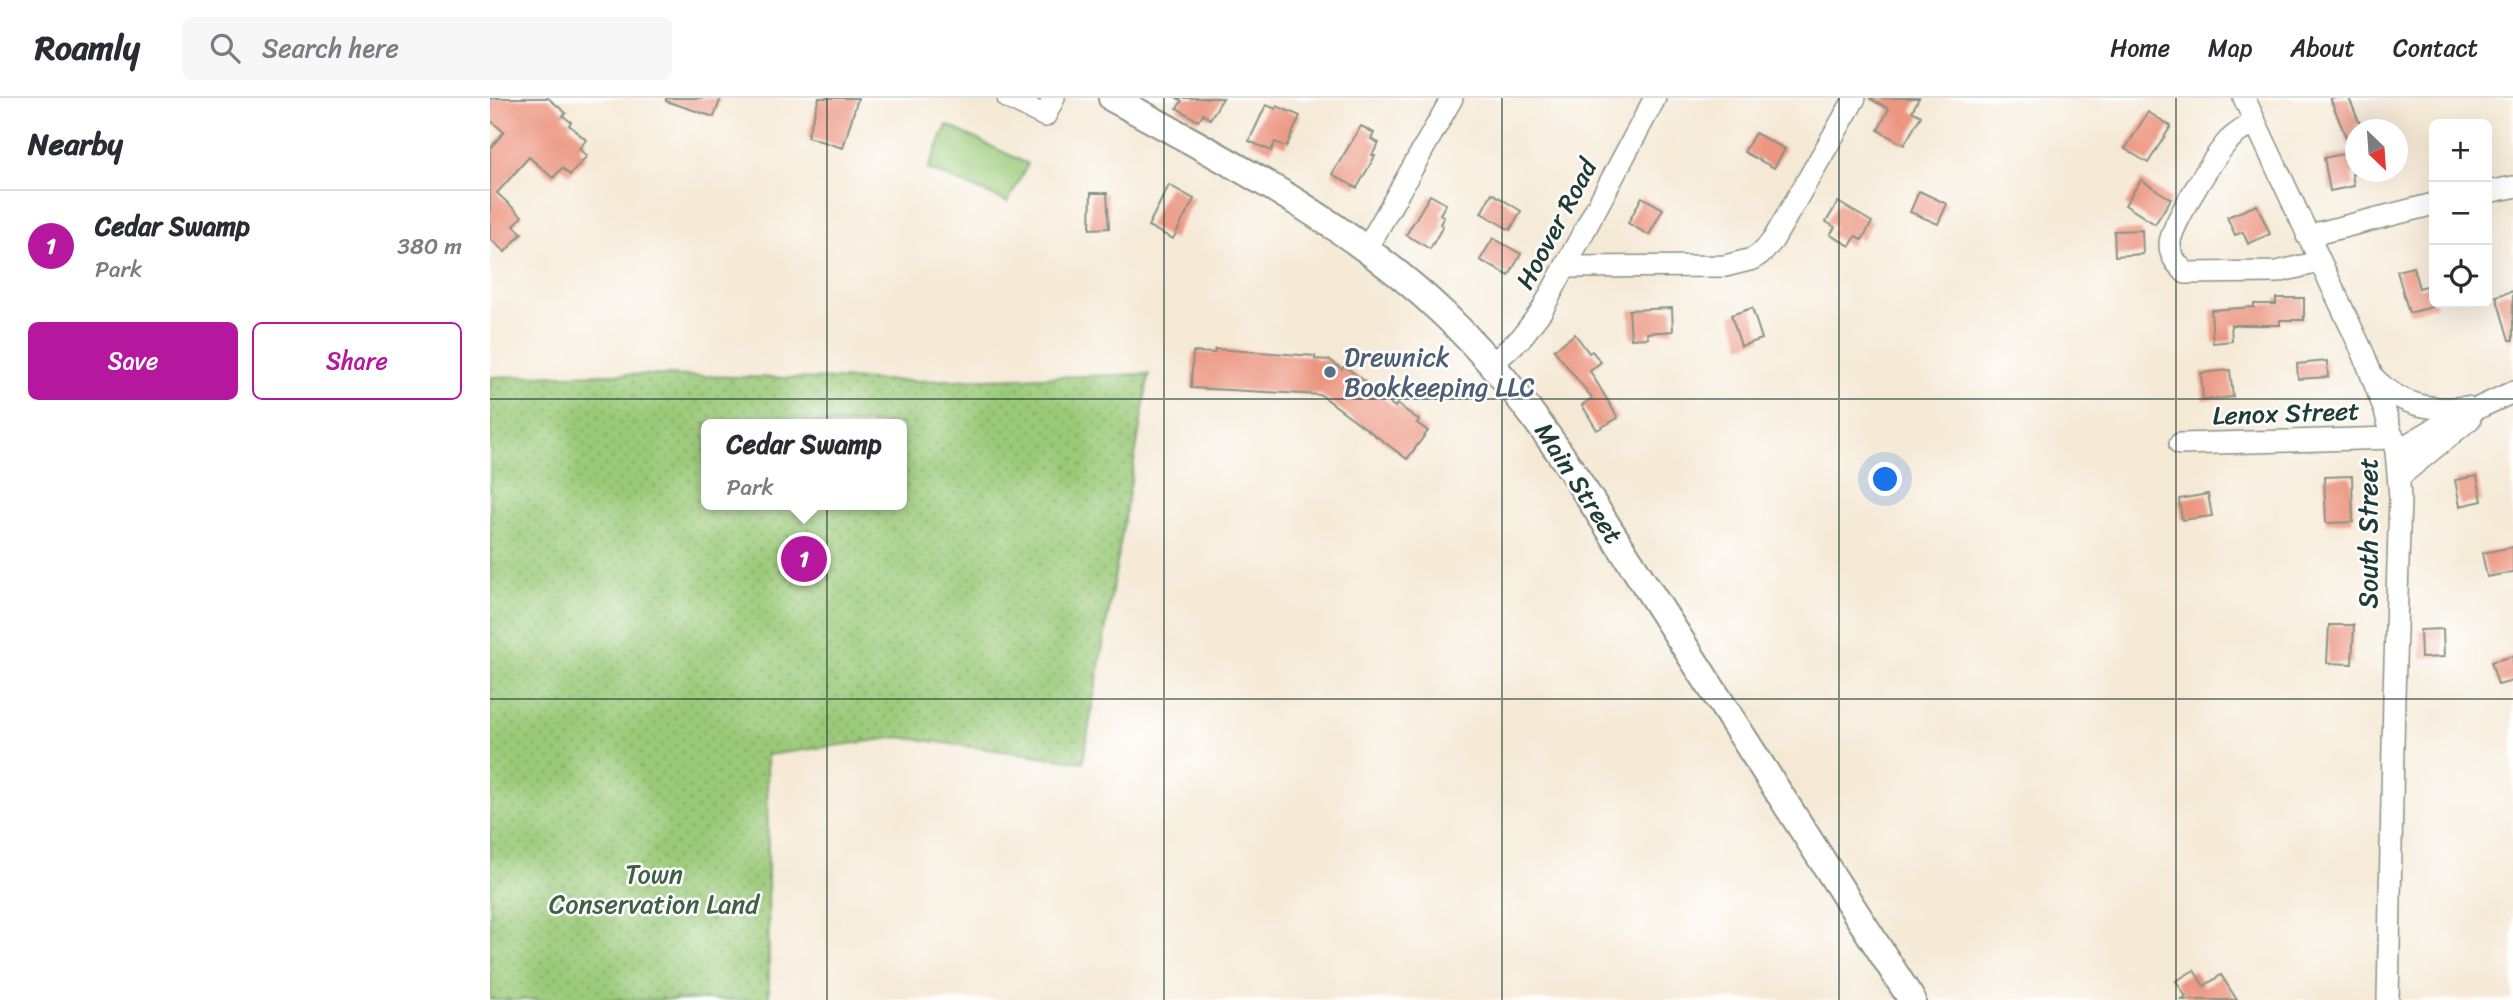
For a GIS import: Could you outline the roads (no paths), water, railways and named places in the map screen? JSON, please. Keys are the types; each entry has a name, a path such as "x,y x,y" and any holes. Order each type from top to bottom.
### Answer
{"main road":[{"name":"Main Street","path":"1112,98 1272,187 1366,250 1444,314 1492,364 1529,409 1570,468 1912,1000"}],"street":[{"path":"1007,98 1045,116 1054,98"},
{"path":"1366,250 1452,98"},
{"name":"Hoover Road","path":"1492,364 1532,326 1566,268 1655,98"},
{"path":"1566,268 1725,266 1752,259 1773,240 1855,98"},
{"name":"South Street","path":"2244,98 2374,378 2395,444 2400,476 2388,1000"},
{"path":"2254,122 2222,148 2170,235 2172,255 2186,273 2277,272 2319,262"},
{"path":"2492,191 2513,187"},
{"path":"2307,236 2429,205"},
{"path":"2374,378 2385,390 2402,400 2428,408 2465,407 2490,402"},
{"path":"2395,444 2513,392"},
{"path":"2400,476 2490,402"},
{"name":"Lenox Street","path":"2180,444 2395,444"}],"place":[{"name":"Drewnick Bookkeeping LLC","path":"1330,372"},
{"name":"Cedar Swamp","path":"804,559"}],"park label":[{"name":"Town Conservation Land","path":"654,889"}]}
